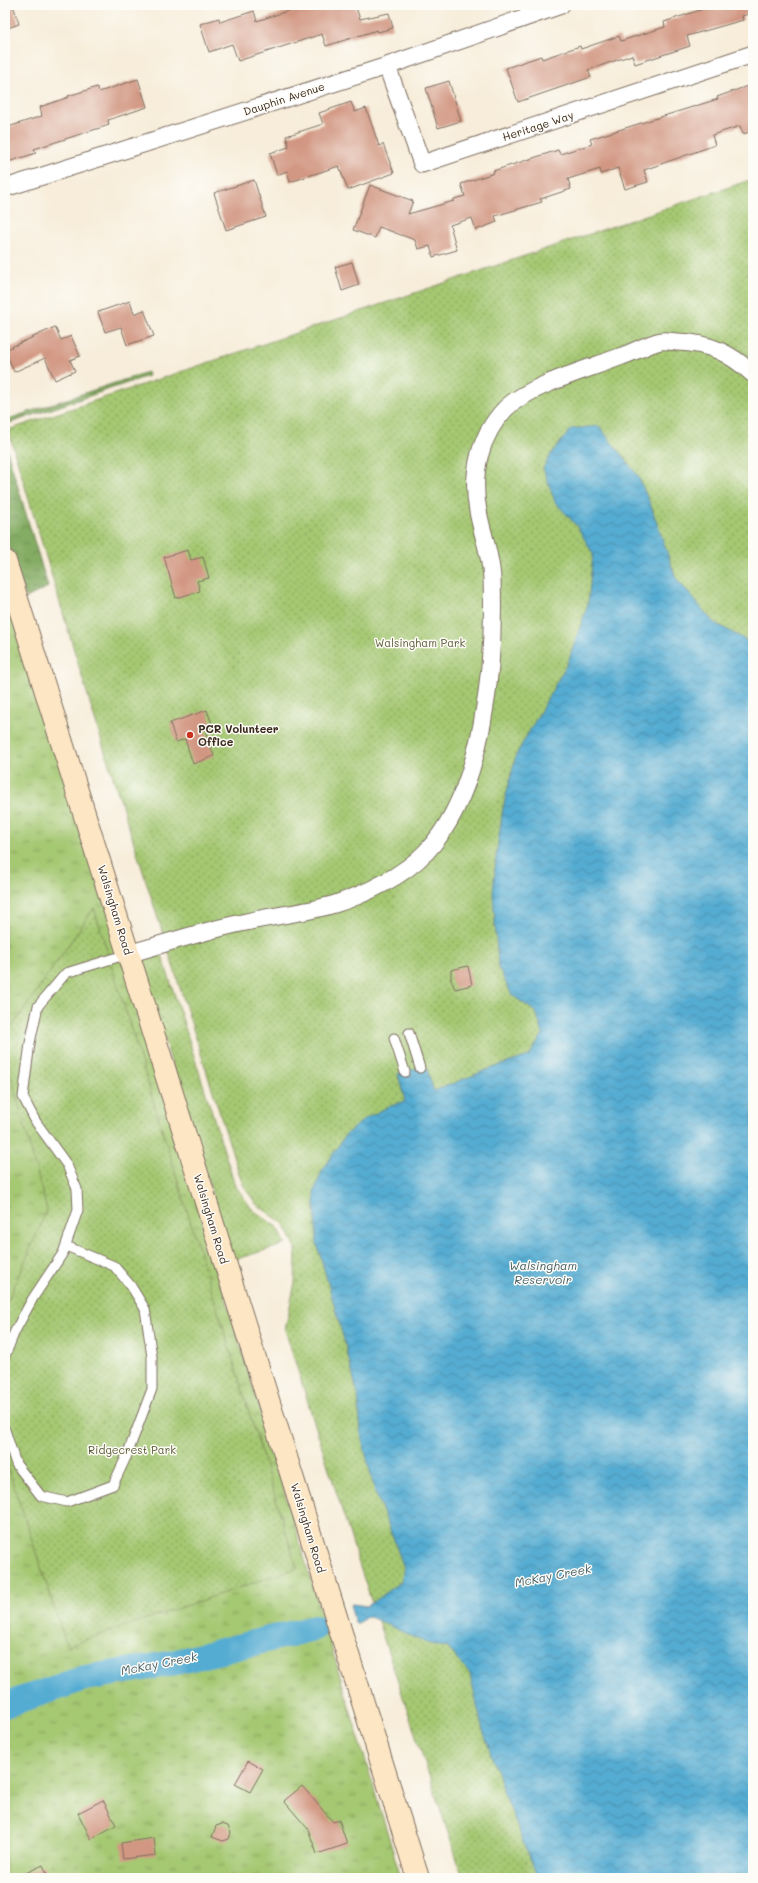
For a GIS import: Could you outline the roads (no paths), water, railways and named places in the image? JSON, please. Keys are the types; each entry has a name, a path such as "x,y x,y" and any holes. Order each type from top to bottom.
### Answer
{"street":[{"name":"Dauphin Avenue","path":"5,188 387,66 561,5"},
{"name":"Heritage Way","path":"387,66 422,164 753,54"},
{"path":"128,954 198,933 334,904 349,898 371,889 406,868 427,851 446,825 468,783 479,742 489,677 492,578 488,548 478,513 475,485 479,456 490,427 508,407 528,392 662,341 688,342 712,347 737,360 753,374"},
{"name":"Walsingham Road","path":"5,561 418,1878"}],"lane":[{"path":"5,1356 15,1332 66,1246 78,1210 77,1189 67,1165 36,1122 23,1097 30,1043 38,1006 66,973 128,954"},
{"path":"409,1033 420,1068"},
{"path":"394,1038 405,1072"},
{"path":"5,1430 16,1464 41,1496 67,1502 113,1485 127,1455 152,1389 152,1357 144,1309 131,1286 114,1266 66,1246"}],"water":[{"name":"Walsingham Reservoir","path":"599,426 638,476 651,506 676,578 713,622 753,644 753,1878 538,1878 504,1793 482,1727 470,1674 448,1648 427,1643 368,1616 358,1623 355,1623 350,1605 367,1606 401,1582 404,1569 375,1492 361,1434 358,1396 317,1244 314,1192 322,1171 346,1134 366,1118 388,1107 405,1101 398,1074 426,1066 434,1091 489,1069 529,1056 543,1034 536,1012 512,995 498,967 493,893 496,857 503,808 516,755 568,662 588,604 593,554 577,526 555,502 543,468 552,453 571,429"}],"waterway":[{"name":"McKay Creek","path":"5,1705 85,1678 168,1664 314,1628"}],"place":[{"name":"PCR Volunteer Office","path":"190,735"}],"park label":[{"name":"Walsingham Park","path":"420,643"},
{"name":"Ridgecrest Park","path":"132,1450"}]}
